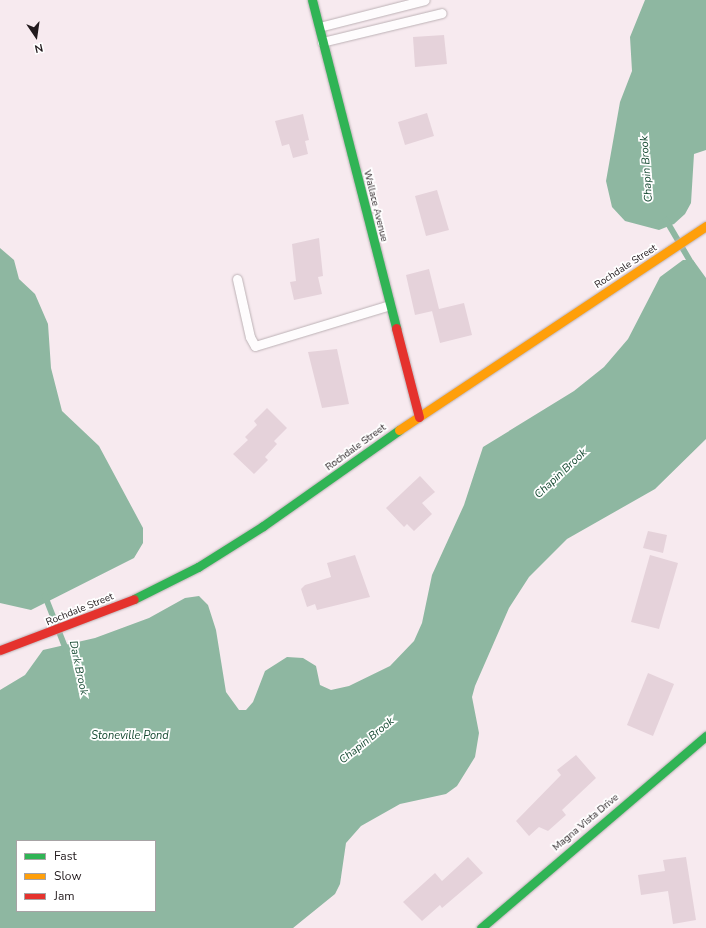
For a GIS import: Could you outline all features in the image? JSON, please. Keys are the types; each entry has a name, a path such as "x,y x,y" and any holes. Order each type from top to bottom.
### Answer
{"street":[{"name":"Wallace Avenue","path":"312,0 387,306 418,417"},
{"name":"Rochdale Street","path":"0,650 70,627 198,567 263,526 418,417 669,252 703,228"},
{"name":"Magna Vista Drive","path":"481,928 706,736"}],"lane":[{"path":"319,27 425,0"},
{"path":"322,42 442,13"},
{"path":"237,279 250,337 255,346 387,306"}],"water":[{"path":"645,0 706,0 706,150 694,154 691,203 685,214 674,224 659,230 625,221 612,207 606,181 620,102 632,71 630,37"},
{"path":"0,248 14,260 19,279 35,294 48,324 51,368 62,411 99,446 143,528 143,543 134,558 31,610 0,603"},
{"name":"Stoneville Pond","path":"683,260 693,260 706,278 706,439 655,489 567,539 529,577 509,608 475,686 472,697 479,733 475,757 457,786 446,794 400,804 361,826 346,843 340,884 335,894 293,928 0,928 0,690 25,675 43,650 95,638 149,618 185,598 199,596 208,605 216,630 226,692 239,710 246,710 253,702 265,671 287,657 303,658 316,666 320,685 331,690 349,686 390,666 414,641 422,623 432,575 464,505 483,447 574,391 604,367 628,339 660,277"}],"building":[{"path":"444,35 447,64 415,67 413,37"},
{"path":"427,113 434,136 405,145 398,122"},
{"path":"303,114 309,140 305,141 308,154 293,158 289,144 282,146 275,121"},
{"path":"437,190 449,230 426,236 415,196"},
{"path":"319,238 323,276 318,277 322,294 294,300 290,282 296,281 292,244"},
{"path":"429,269 439,309 464,303 472,335 440,343 432,311 415,315 406,275"},
{"path":"337,349 349,404 322,408 308,352"},
{"path":"267,408 287,428 274,441 277,444 265,457 268,460 254,474 233,454 248,440 245,437 257,425 254,421"},
{"path":"420,476 435,492 422,503 432,514 414,531 407,524 404,527 386,508"},
{"path":"648,531 667,535 663,553 643,548"},
{"path":"355,555 370,597 317,610 315,604 307,607 301,589 305,585 331,577 327,563"},
{"path":"650,555 678,563 659,629 631,622"},
{"path":"648,673 674,684 653,736 627,725"},
{"path":"576,755 596,778 562,810 566,815 548,831 539,827 529,836 516,821 561,775 557,770"},
{"path":"468,857 483,873 442,908 440,905 422,921 403,902 435,873 442,881"},
{"path":"686,857 696,920 673,924 668,891 641,895 638,875 665,871 663,860"}],"waterway":[{"name":"Chapin Brook","path":"666,220 693,266"},
{"name":"Dark Brook","path":"45,596 67,652"}],"traffic: fast":[{"path":"312,0 396,328"},
{"path":"134,599 198,567 263,526 399,430"},
{"path":"481,928 706,736"}],"traffic: slow":[{"path":"399,430 706,226"}],"traffic: jam":[{"path":"396,328 419,417"},
{"path":"0,650 134,599"}]}
